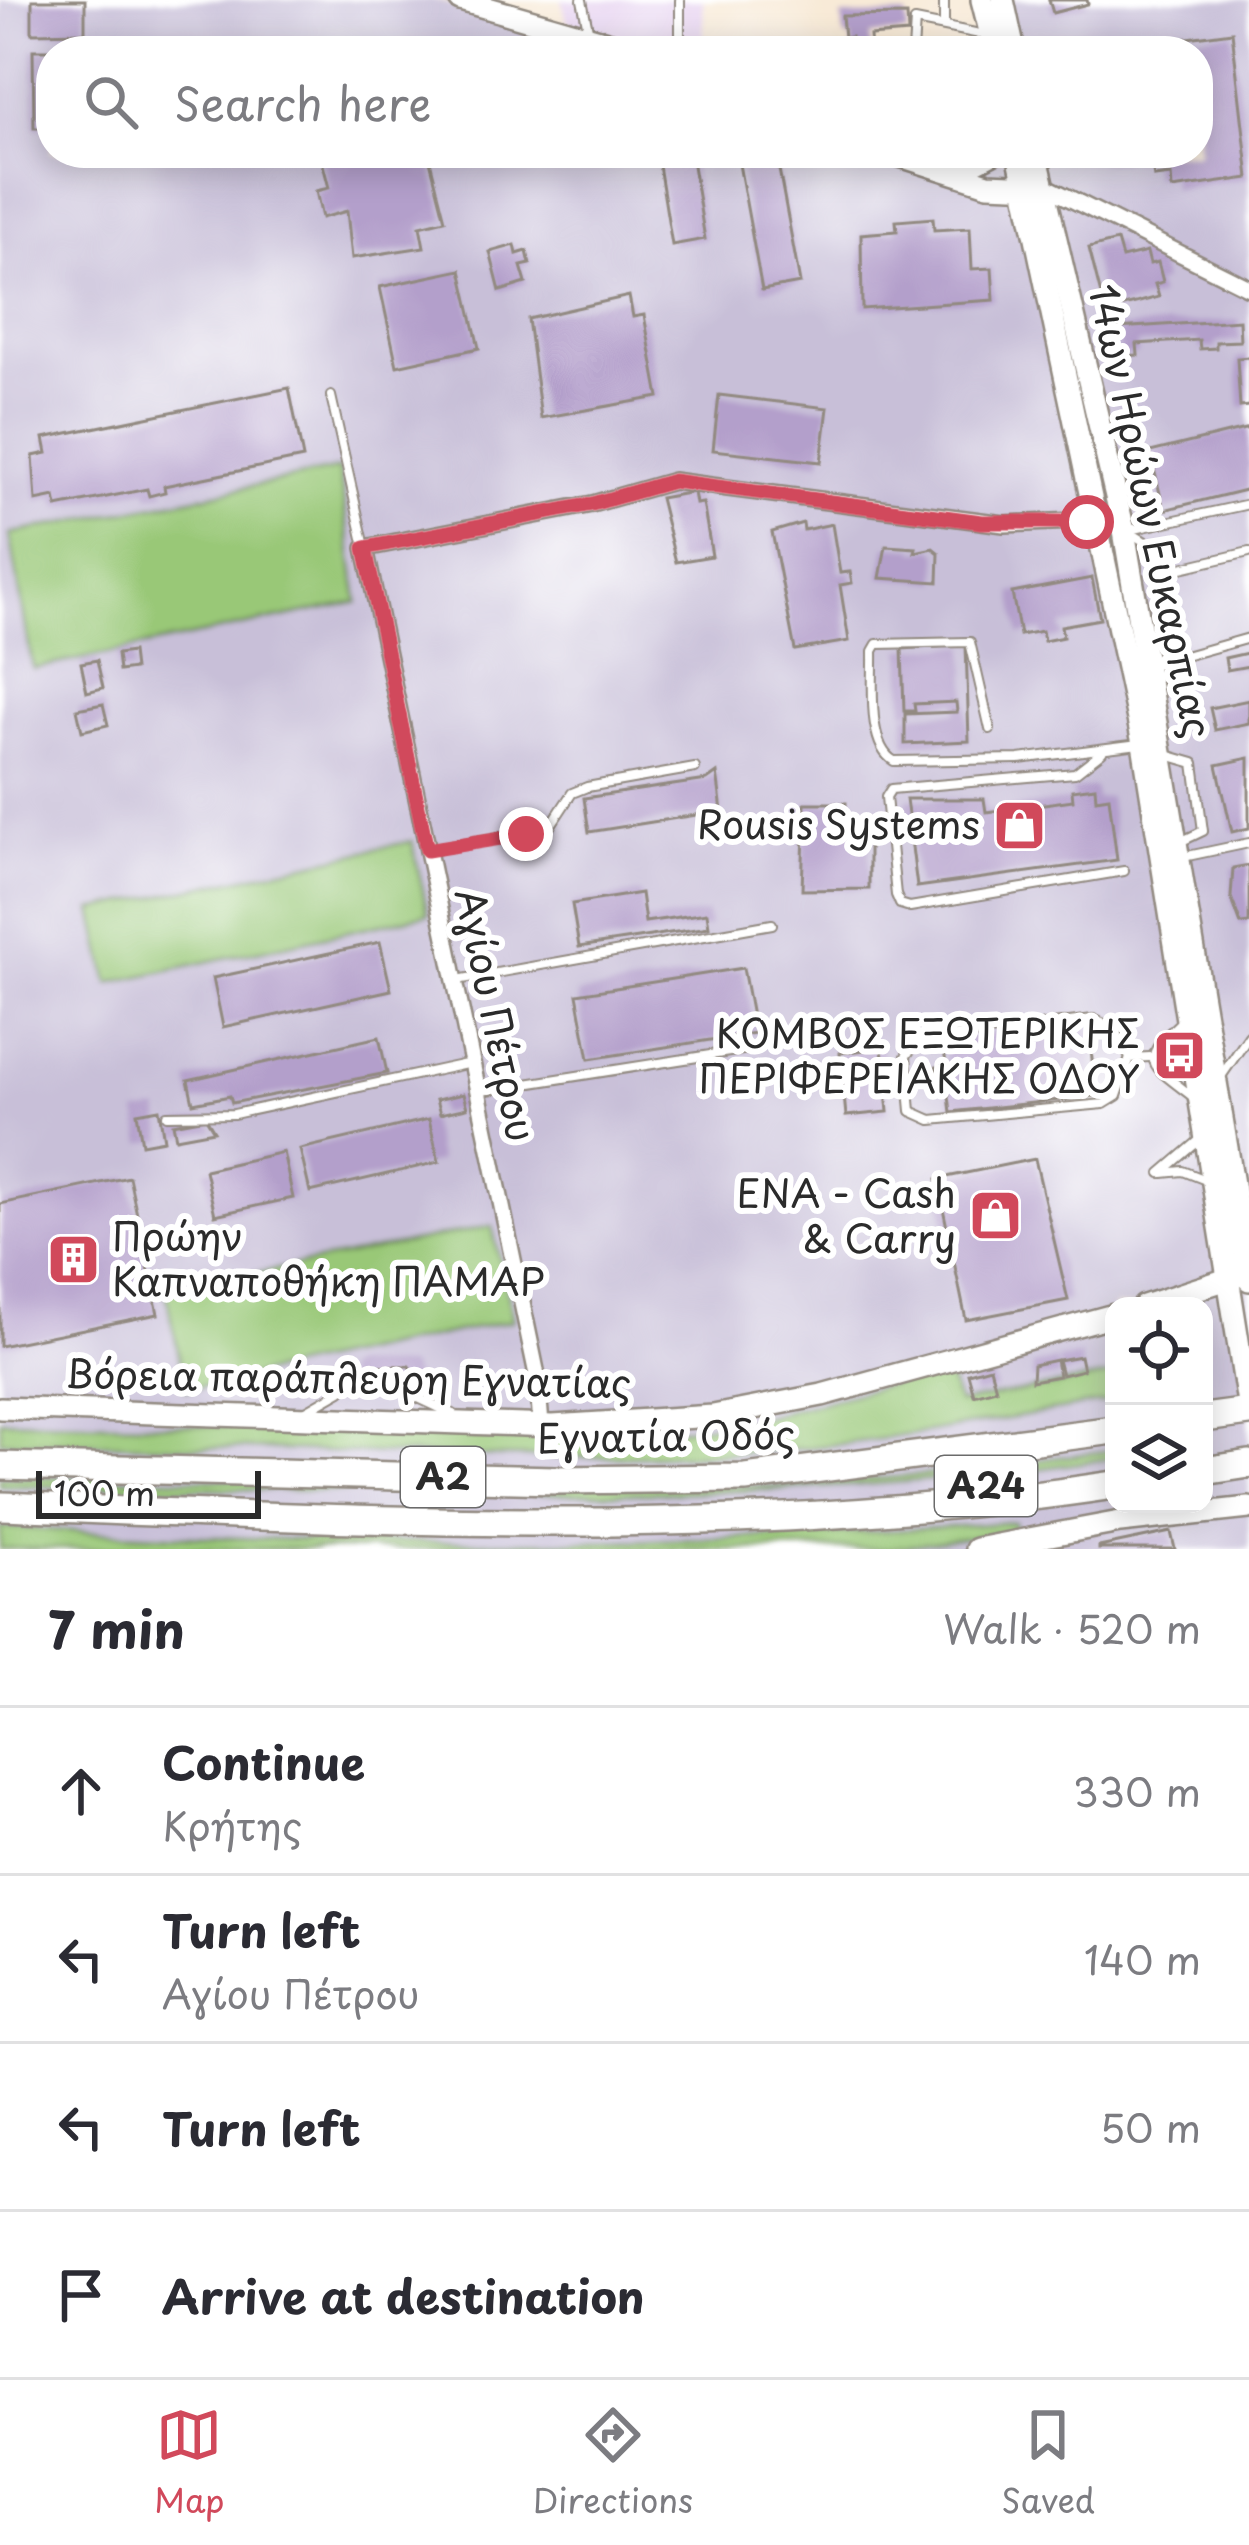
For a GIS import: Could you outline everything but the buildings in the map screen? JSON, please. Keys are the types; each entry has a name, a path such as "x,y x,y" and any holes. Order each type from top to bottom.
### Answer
{"highway":[{"path":"1213,1415 1248,1402"},
{"name":"Εγνατία Οδός","path":"0,1466 556,1480 746,1478 1105,1431"},
{"path":"1213,1452 1249,1447"},
{"path":"1213,1470 1249,1464"},
{"name":"Α24","path":"859,1511 898,1498 1105,1467"},
{"name":"Α2","path":"859,1511 902,1514 1105,1486"},
{"name":"Εγνατία Οδός","path":"0,1506 556,1526 859,1511"}],"main road":[{"path":"462,0 589,36"},
{"path":"982,0 991,36"},
{"path":"1003,0 1011,36"},
{"path":"948,168 1030,168"},
{"path":"956,170 960,168"},
{"name":"14ων Ηρώων Ευκαρπίας","path":"1030,168 1100,520 1180,850 1244,1276 1248,1402"},
{"name":"14ων Ηρώων Ευκαρπίας","path":"1030,168 1124,531 1149,666 1153,748 1216,1186 1244,1276"},
{"path":"1174,1297 1244,1276"},
{"name":"Βόρεια παράπλευρη Εγνατίας","path":"0,1408 542,1425 712,1416 822,1395 1105,1317"},
{"path":"976,1549 1120,1522 1249,1508"}],"street":[{"path":"1030,168 1249,288"},
{"path":"365,548 592,504 673,481 1004,524 1100,520"},
{"name":"Αγίου Πέτρου","path":"365,548 537,1375 542,1425"}],"lane":[{"path":"582,0 589,36"},
{"path":"680,0 680,36"},
{"path":"943,2 944,25"},
{"path":"914,36 915,21 972,36"},
{"path":"331,396 365,548"},
{"path":"1124,531 1249,504"},
{"path":"1124,531 1148,542 1164,572 1168,646 1149,666"},
{"path":"1164,572 1249,553"},
{"path":"1149,666 1249,638"},
{"path":"990,729 970,642 877,644 872,651 878,739 885,757 894,761 1019,759 1083,747 1102,752 1153,748"},
{"path":"1102,752 1075,772 890,790 886,797 896,895 900,904 910,907 1124,871"},
{"path":"427,850 549,828 572,794 587,787 695,768"},
{"path":"1180,850 1249,843"},
{"path":"457,980 772,924"},
{"path":"1150,1058 1152,1049 1190,1014"},
{"path":"1093,1018 1113,1028 1130,1058 1117,1096 1104,1104 931,1120 911,1111 906,1056 917,1041 1093,1018"},
{"path":"1218,1081 1240,1042 1249,1036"},
{"path":"479,1092 755,1048"},
{"path":"1130,1058 1150,1058 1203,1104"},
{"path":"167,1115 234,1114 472,1062"},
{"path":"1208,1133 1161,1173 1183,1171 1216,1186"},
{"path":"298,1416 341,1391"},
{"path":"412,1395 470,1423"}],"shaded area":[{"path":"0,0 435,0 560,36 36,36 36,168 1213,168 1213,36 1004,36 996,0 1249,0 1249,1549 0,1549"},
{"path":"562,0 703,0 704,36 609,36 567,22"}],"green space":[{"path":"339,469 358,602 33,669 10,534"},
{"path":"412,841 428,914 109,983 93,910"},
{"path":"492,1226 513,1320 186,1390 166,1292"},
{"path":"946,1370 958,1403 1105,1377 1105,1402 844,1444 754,1452 471,1456 0,1441 0,1420 540,1435 651,1432 750,1420"},
{"path":"1105,1451 1105,1459 975,1476 697,1492 0,1486 0,1477 777,1486 924,1475"},
{"path":"1014,1522 1015,1531 886,1549 0,1549 0,1527 507,1542 761,1537"}],"place":[{"name":"Rousis Systems","path":"1019,825"},
{"name":"ΚΟΜΒΟΣ ΕΞΩΤΕΡΙΚΗΣ ΠΕΡΙΦΕΡΕΙΑΚΗΣ ΟΔΟΥ","path":"1179,1056"},
{"name":"ENA - Cash & Carry","path":"995,1216"},
{"name":"Πρώην Καπναποθήκη ΠΑΜΑΡ","path":"73,1259"}],"route":[{"path":"526,834 427,850 365,548 592,504 673,481 982,522 1087,522"}]}
